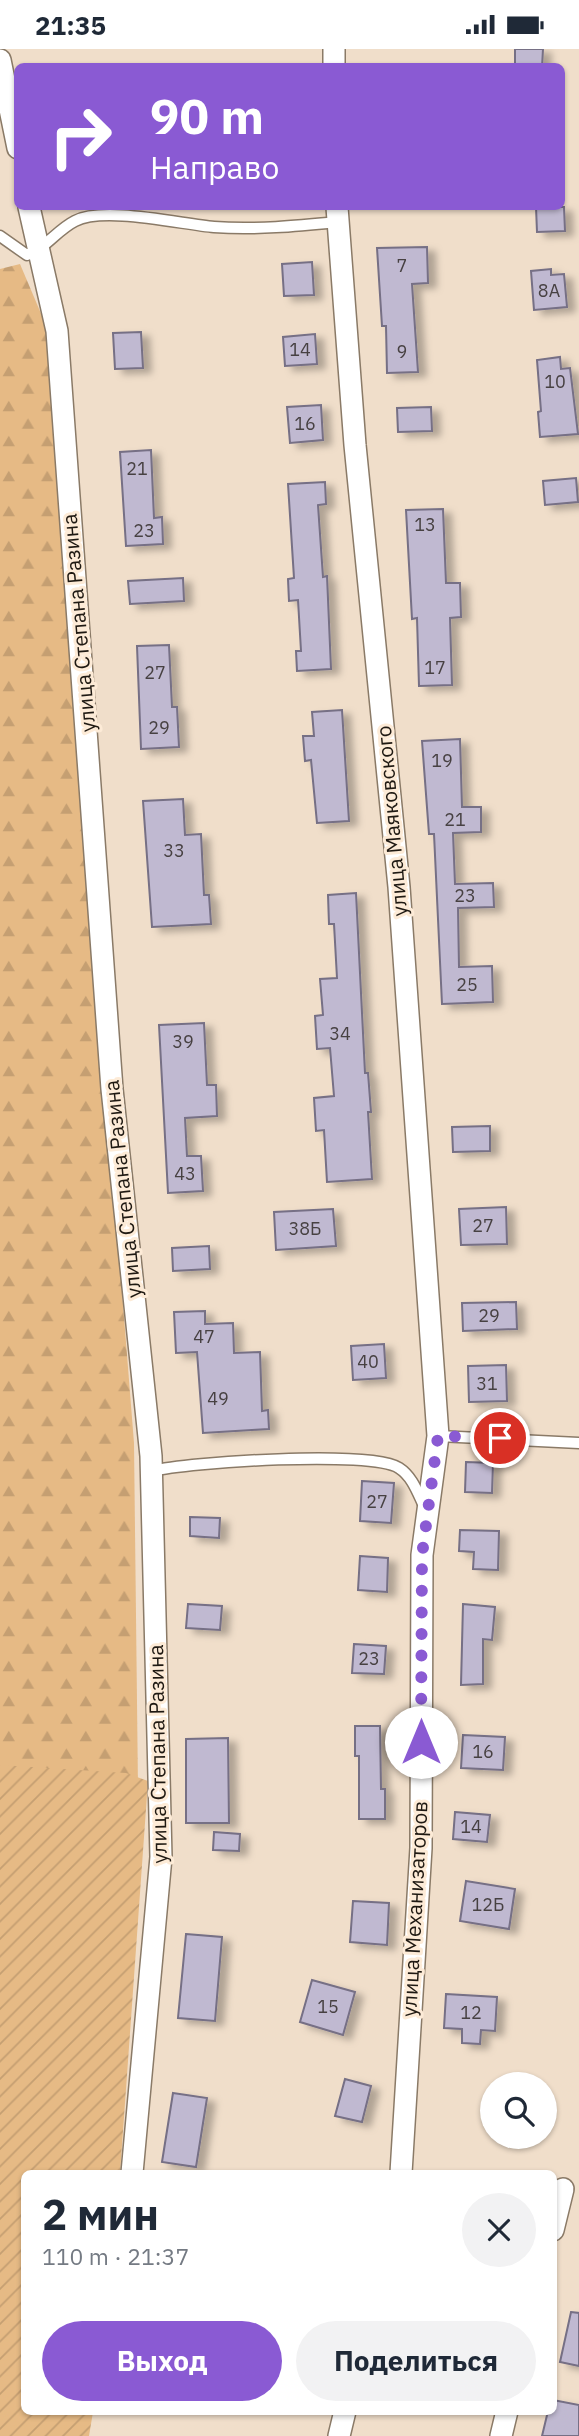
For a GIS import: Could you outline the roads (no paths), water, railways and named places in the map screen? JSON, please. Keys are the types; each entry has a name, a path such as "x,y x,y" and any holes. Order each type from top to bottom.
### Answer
{"street":[{"path":"0,60 14,128"},
{"name":"улица Степана Разина","path":"30,210 57,331 112,1089 152,1471 161,1857 132,2170"},
{"name":"улица Маяковского","path":"337,214 355,445 399,887 438,1436"},
{"name":"улица Механизаторов","path":"401,2170 421,1848 422,1555 438,1436"},
{"path":"557,2215 564,2189"},
{"path":"339,2436 344,2415"},
{"path":"501,2436 506,2415"}],"lane":[{"path":"0,236 27,255 38,251 76,220 115,215 215,227 283,227 337,214"},
{"path":"438,1436 579,1443"},
{"path":"152,1471 176,1465 313,1457 366,1460 397,1467 412,1481 428,1513"}]}
